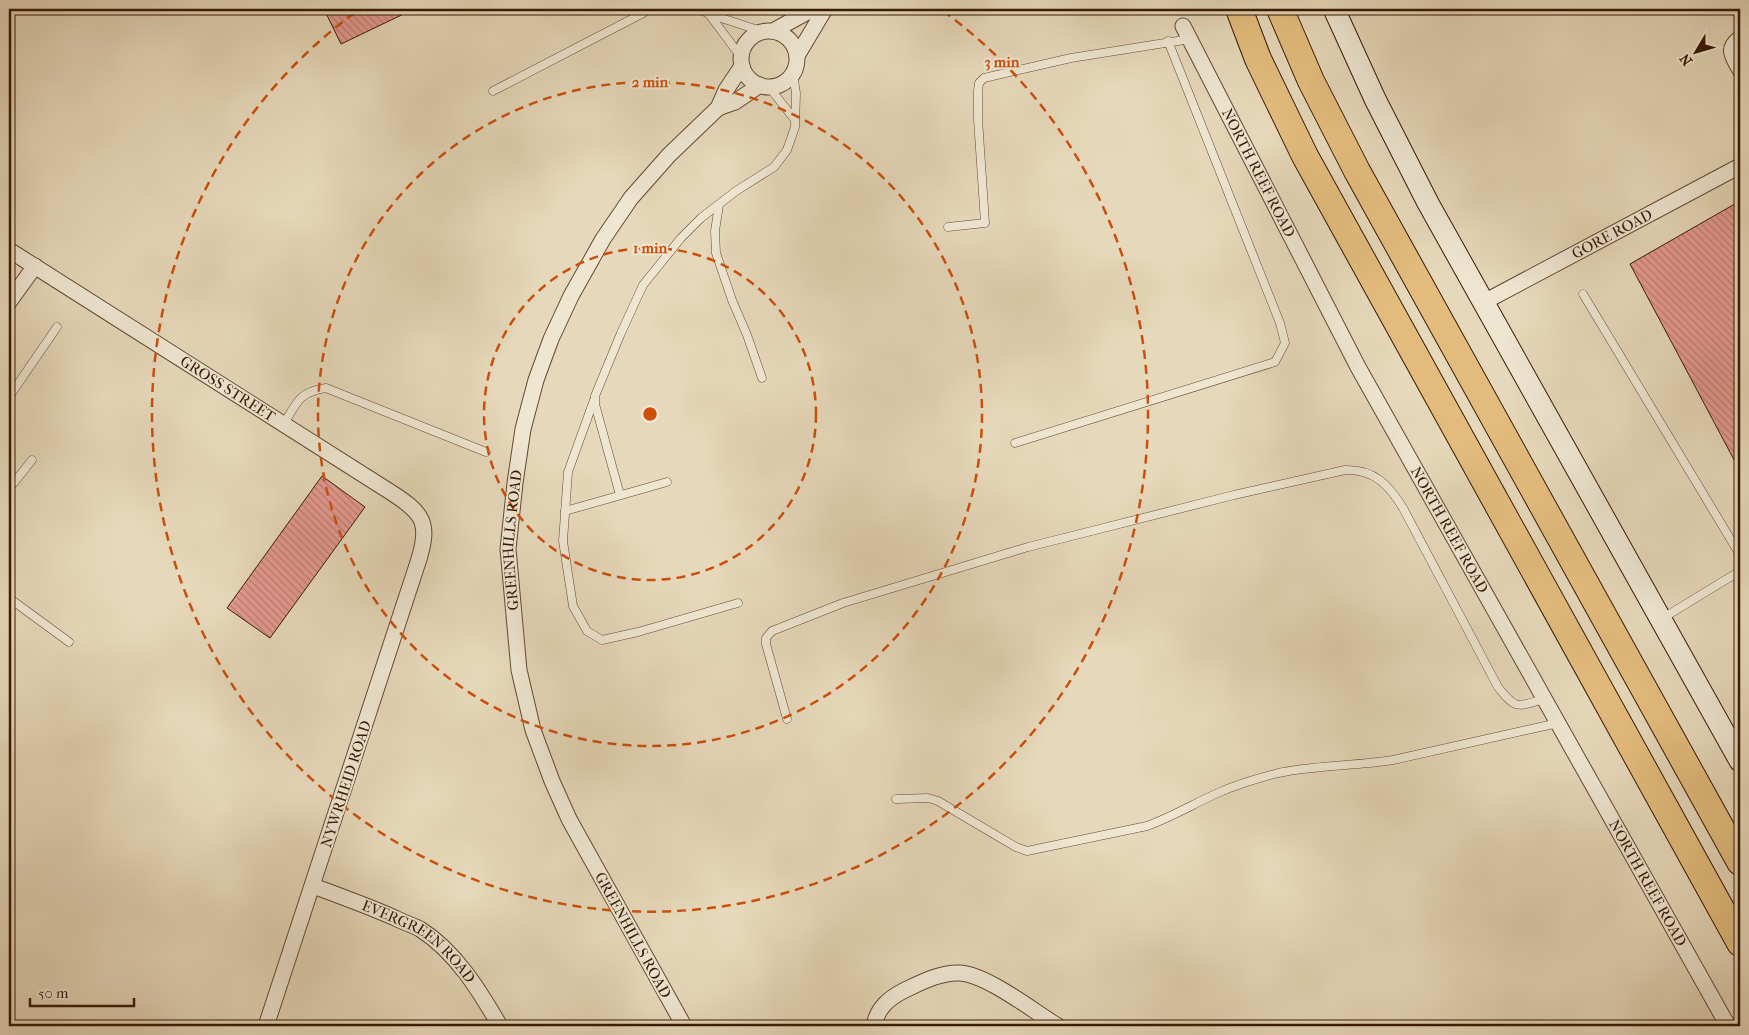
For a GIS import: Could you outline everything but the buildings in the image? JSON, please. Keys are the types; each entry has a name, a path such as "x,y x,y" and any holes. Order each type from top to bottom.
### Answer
{"highway":[{"path":"1239,9 1258,59 1305,156 1740,943"},
{"path":"1280,9 1311,81 1358,171 1740,862"}],"main road":[{"path":"1334,9 1428,203 1740,761"}],"street":[{"path":"813,9 748,40 744,48 742,61 746,74 752,81 765,86 778,85 786,81 793,74 797,56 824,9"},
{"path":"768,32 782,34 794,47 797,56"},
{"name":"NORTH REEF ROAD","path":"1187,32 1358,367 1728,1026"},
{"path":"1740,38 1734,43 1731,52 1740,70"},
{"name":"GREENHILLS ROAD","path":"684,1026 569,819 533,730 519,670 508,549 523,429 536,380 550,339 571,296 603,239 631,198 669,155 718,108 742,61"},
{"name":"GREENHILLS ROAD","path":"718,108 735,102 765,86"},
{"name":"GORE ROAD","path":"1484,302 1740,166"},
{"name":"GROSS STREET","path":"9,250 408,503 418,513 424,526 424,542"},
{"path":"9,302 34,266"},
{"name":"NYWRHEID ROAD","path":"266,1026 424,542"},
{"name":"EVERGREEN ROAD","path":"313,886 411,925 435,940 471,979 500,1026"},
{"path":"874,1026 884,1003 895,995 920,983 945,974 956,973 974,976 1058,1026"}],"lane":[{"path":"493,91 651,9"},
{"path":"699,9 709,14 768,32"},
{"path":"709,14 742,61"},
{"path":"948,227 985,223 978,119 978,91 984,78 1071,58 1168,42 1187,32"},
{"path":"1015,443 1275,362 1285,343 1280,323 1168,42"},
{"path":"738,603 638,632 602,640 587,631 573,606 562,541 568,472 620,333 643,286 681,238 702,218 774,167 787,150 795,126 796,92 793,74"},
{"path":"765,86 795,120"},
{"path":"719,205 715,230 716,253 762,378"},
{"path":"1584,294 1740,555"},
{"path":"9,396 58,327"},
{"path":"284,424 298,400 305,394 326,388 486,452"},
{"path":"595,396 595,404 620,495"},
{"path":"9,489 32,460"},
{"path":"787,719 766,644 766,638 772,631 843,603 1028,547 1234,495 1345,470 1353,470 1375,477 1392,490 1498,687 1508,699 1516,705 1522,706 1544,699"},
{"path":"565,511 667,482"},
{"path":"1661,619 1740,571"},
{"path":"9,598 69,642"},
{"path":"896,799 928,798 938,801 1027,851 1146,826 1222,791 1277,774 1300,769 1393,760 1558,723"}]}
